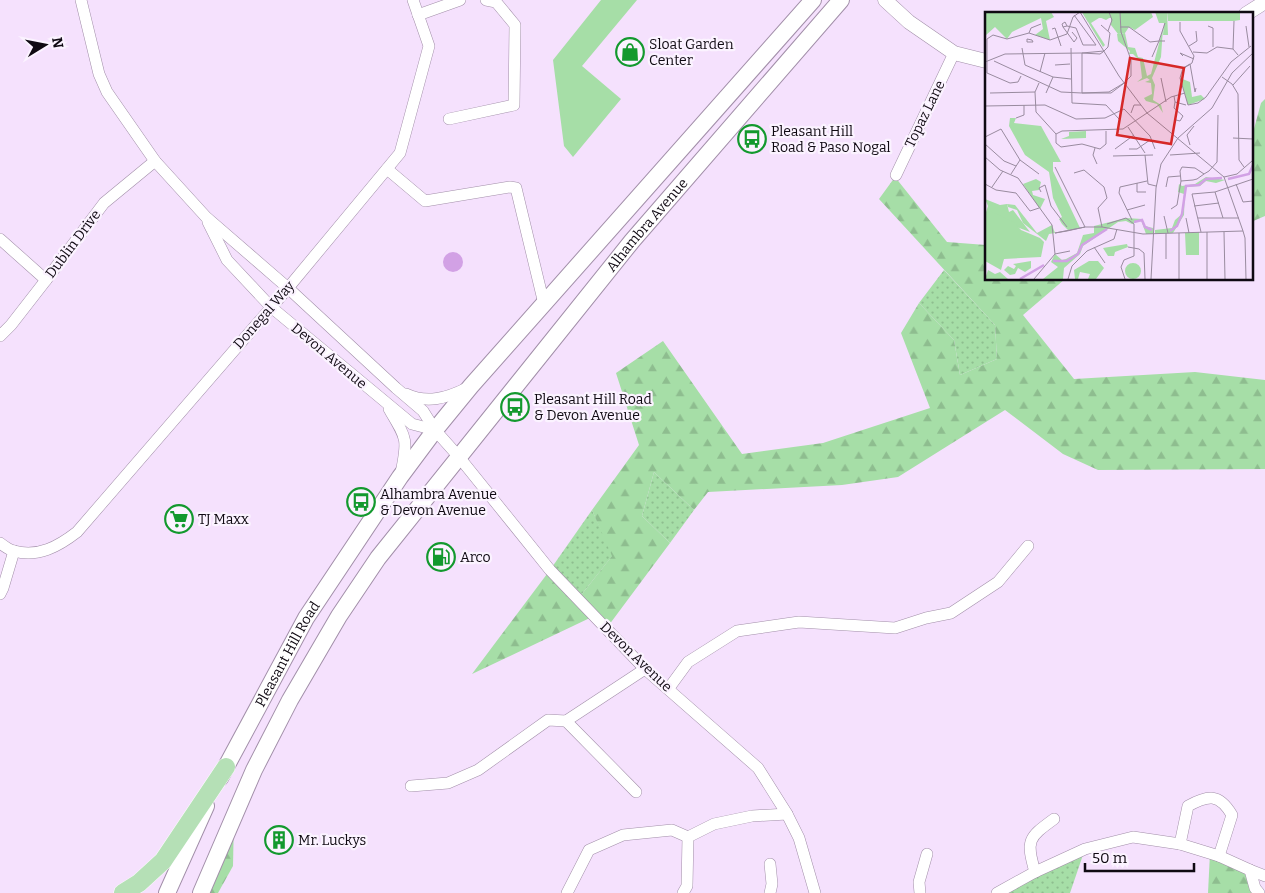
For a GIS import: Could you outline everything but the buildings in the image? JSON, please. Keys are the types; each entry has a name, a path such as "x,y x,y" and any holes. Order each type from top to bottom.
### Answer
{"main road":[{"name":"Alhambra Avenue","path":"435,430 471,386 813,0"},
{"name":"Alhambra Avenue","path":"459,457 632,241 841,0"},
{"name":"Pleasant Hill Road","path":"167,893 226,767 306,618 400,477 435,430"},
{"name":"Pleasant Hill Road","path":"201,893 254,770 290,700 339,616 378,558 459,457"},
{"path":"123,893 163,861 226,767"}],"street":[{"name":"Devon Avenue","path":"81,0 100,74 107,92 155,161 206,217 288,288 423,411 435,430 550,570 645,669 669,688 758,768 787,814 799,838 815,893"},
{"name":"Donegal Way","path":"0,543 14,551 34,553 53,548 77,532 288,288 400,153 429,46 413,0"},
{"path":"418,15 460,0"},
{"path":"449,119 514,105 515,25 496,2 486,0"},
{"path":"885,0 909,22 954,52 985,61"},
{"path":"1249,12 1265,2"},
{"name":"Topaz Lane","path":"896,175 954,52"},
{"name":"Dublin Drive","path":"0,336 11,325 104,203 155,161"},
{"path":"387,169 425,201 510,187 516,188 544,304"},
{"name":"Devon Avenue","path":"206,217 227,260 271,307 412,424 435,430"},
{"path":"0,239 46,280"},
{"name":"Devon Avenue","path":"396,388 416,398 435,400 451,396 471,386"},
{"name":"Devon Avenue","path":"382,399 403,432 406,447 400,477"},
{"path":"669,688 688,662 737,631 799,622 895,628 926,618 951,613 998,582 1028,546"},
{"path":"0,594 14,551"},
{"path":"566,722 645,669"},
{"path":"411,786 448,783 478,770 548,720 566,722 636,792"},
{"path":"1180,844 1188,806 1202,798 1213,797 1227,806 1232,814 1219,856"},
{"path":"688,837 714,824 752,816 787,814"},
{"path":"1035,872 1029,850 1035,833 1054,819"},
{"path":"567,893 589,850 623,835 672,830 688,837"},
{"path":"683,893 687,886 688,837"},
{"path":"997,893 1035,872 1085,849 1133,837 1180,844 1219,856 1265,876"},
{"path":"920,893 919,882 927,854"},
{"path":"770,864 772,884 770,893"},
{"path":"1250,870 1255,888 1259,893"}],"green space":[{"path":"601,0 637,0 582,66 621,99 573,157 564,146 553,60"},
{"path":"1265,99 1265,216 1252,222 1252,136 1261,103"},
{"path":"895,177 947,242 985,245 985,280 1064,280 1023,315 1074,379 1195,372 1265,380 1265,469 1098,470 1063,454 1005,410 898,477 842,485 708,492 694,510 654,472 642,516 670,543 606,629 594,616 472,674 550,570 578,599 612,556 592,510 639,445 616,373 663,341 742,454 823,443 930,408 901,333 919,303 954,340 960,375 997,359 995,325 879,199"},
{"path":"944,270 995,325 997,359 960,375 954,340 919,303"},
{"path":"654,472 694,510 670,543 642,516"},
{"path":"592,510 613,555 578,599 550,570"},
{"path":"234,816 233,866 218,893 201,893"},
{"path":"1085,849 1070,893 997,893"},
{"path":"1210,853 1250,870 1259,893 1208,893"}],"shaded area":[{"path":"453,252 460,255 463,262 460,269 453,272 446,269 443,262 446,255"}],"place":[{"name":"Sloat Garden Center","path":"630,52"},
{"name":"Pleasant Hill Road & Paso Nogal","path":"752,139"},
{"name":"Pleasant Hill Road & Devon Avenue","path":"515,407"},
{"name":"Alhambra Avenue & Devon Avenue","path":"361,502"},
{"name":"TJ Maxx","path":"179,519"},
{"name":"Arco","path":"441,557"},
{"name":"Mr. Luckys","path":"279,840"}]}
